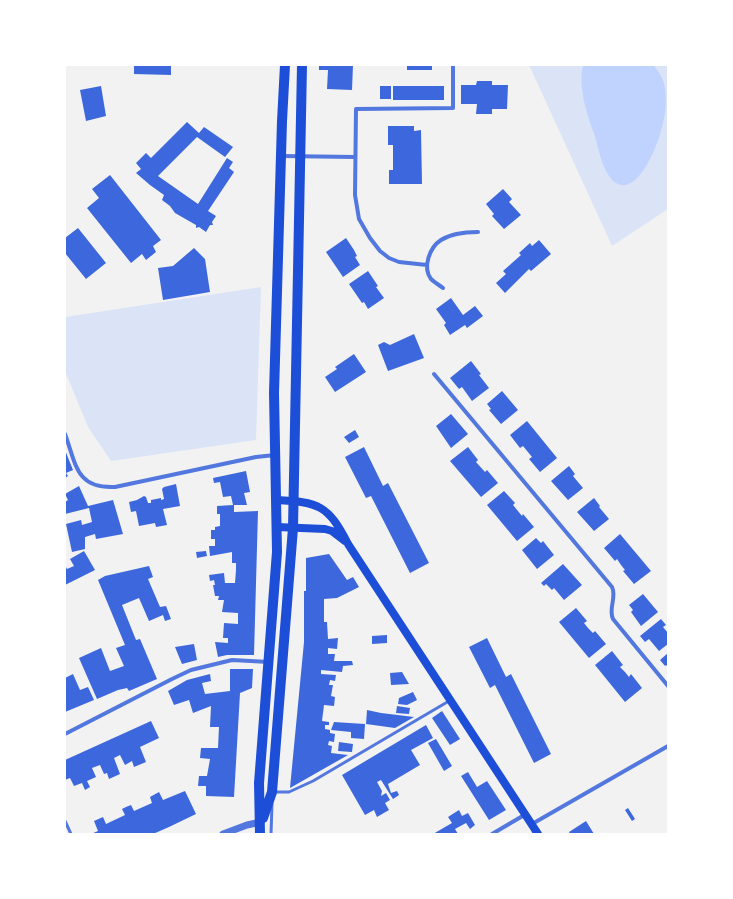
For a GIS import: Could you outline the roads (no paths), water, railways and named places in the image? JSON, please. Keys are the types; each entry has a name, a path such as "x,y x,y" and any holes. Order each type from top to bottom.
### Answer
{"main road":[{"path":"260,834 261,822 259,783 269,662 277,527 274,393 285,65"},
{"path":"261,822 272,792 293,528 302,65"},
{"path":"276,500 310,503 328,513 337,523 348,544 538,834"},
{"path":"277,527 320,528 332,531 348,544"}],"street":[{"path":"427,265 399,262 389,258 380,251 370,238 359,219 356,207 356,108 453,108 453,65"},
{"path":"281,156 355,157"},
{"path":"443,288 432,280 427,265 431,253 442,239 456,234 478,232"},
{"path":"434,374 612,587 614,594 611,612 613,619 668,686"},
{"path":"65,434 82,476 89,483 100,487 115,487 256,457 275,456"},
{"path":"65,734 191,670 232,660 269,662"},
{"path":"532,824 668,746"},
{"path":"492,834 526,814"},
{"path":"223,834 253,823 261,822"}],"lane":[{"path":"271,834 272,792 289,792 313,781 451,700"},
{"path":"65,821 71,834"}],"water":[{"path":"583,65 653,65 662,79 666,94 666,105 661,131 645,168 632,182 624,185 616,183 605,168 582,92"}]}
